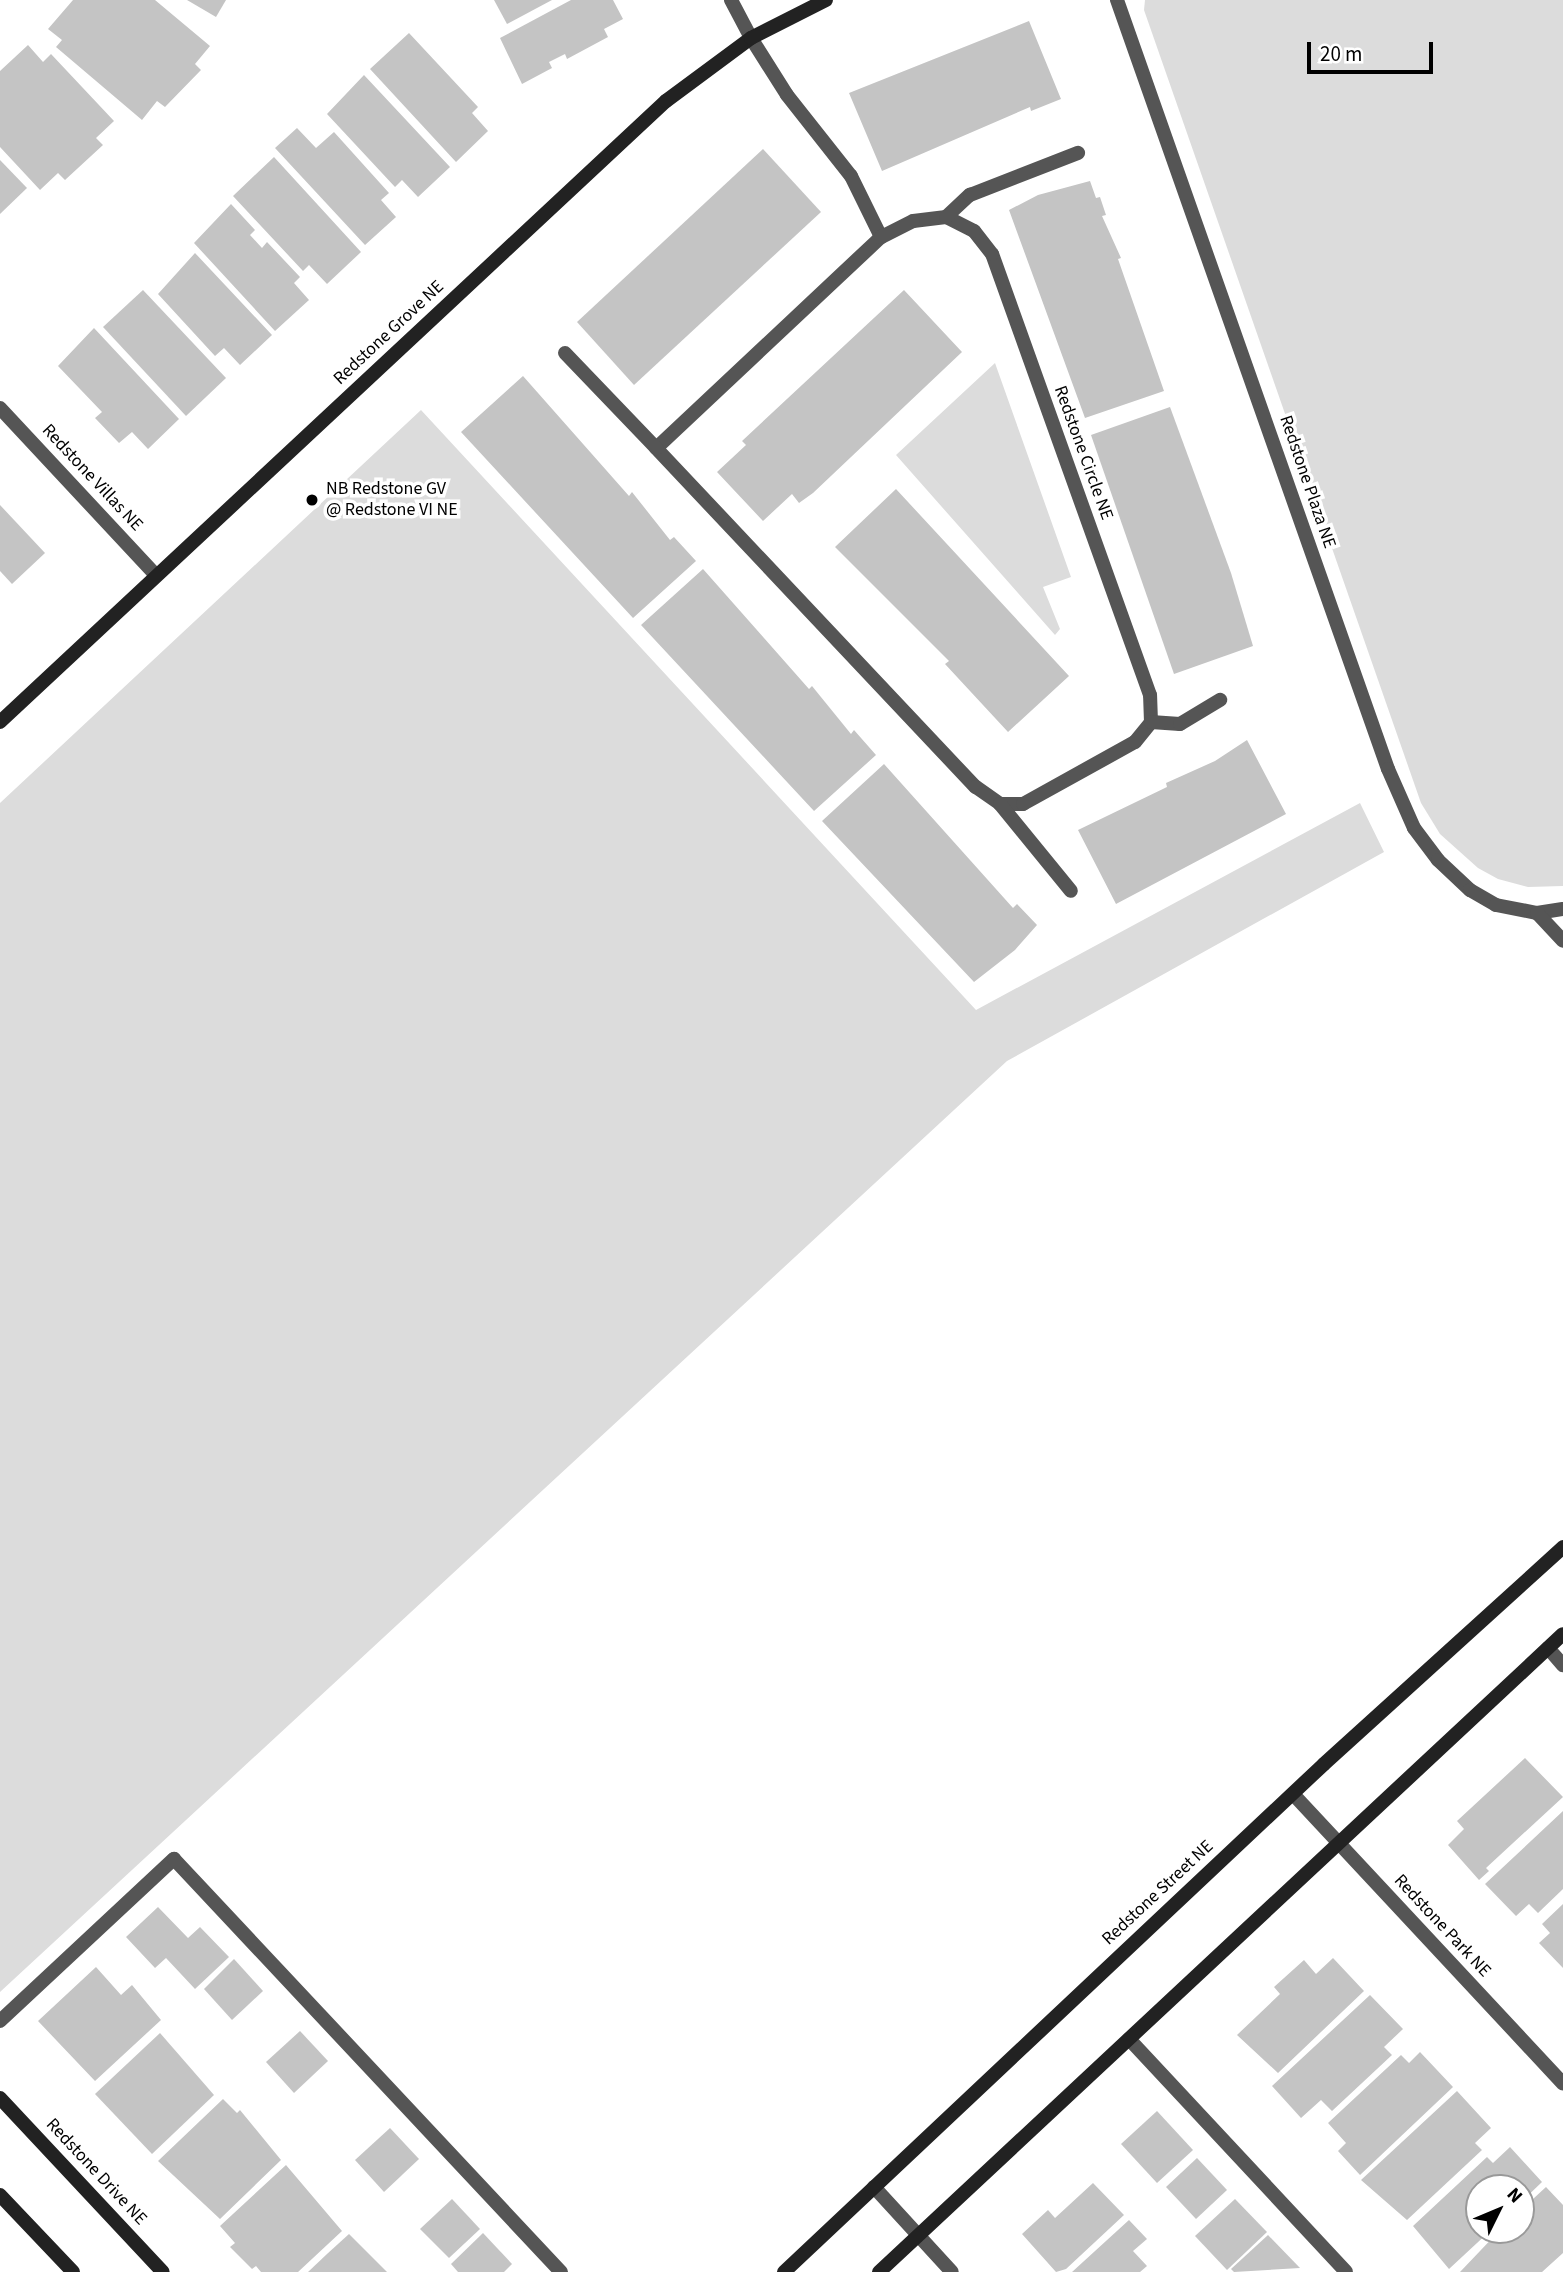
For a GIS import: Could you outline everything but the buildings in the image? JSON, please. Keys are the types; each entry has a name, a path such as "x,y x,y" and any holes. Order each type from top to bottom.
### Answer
{"street":[{"path":"731,0 787,95 851,176 881,237"},
{"name":"Redstone Grove NE","path":"0,722 666,101 751,38 826,0"},
{"name":"Redstone Plaza NE","path":"1117,0 1383,755 1414,828 1438,860 1470,890 1496,905 1537,913 1563,909"},
{"path":"656,448 881,237 913,221 946,217 970,195 1078,153"},
{"name":"Redstone Circle NE","path":"946,217 974,231 992,254 1150,695 1151,722"},
{"path":"565,353 976,787 1000,804 1071,891"},
{"name":"Redstone Villas NE","path":"0,408 156,575"},
{"path":"1000,804 1023,804 1135,742 1151,722 1180,724 1220,699"},
{"path":"1537,913 1563,941"},
{"name":"Redstone Street NE","path":"784,2272 1293,1794 1563,1547"},
{"path":"879,2272 1563,1634"},
{"path":"1548,1648 1563,1665"},
{"name":"Redstone Park NE","path":"1293,1794 1563,2084"},
{"path":"0,2021 174,1859 561,2272"},
{"path":"1129,2039 1346,2272"},
{"name":"Redstone Drive NE","path":"0,2098 163,2272"},
{"path":"874,2187 952,2272"},
{"path":"0,2195 73,2272"}],"shaded area":[{"path":"1145,0 1563,0 1563,886 1528,887 1498,879 1478,868 1440,834 1421,803 1144,10"},
{"path":"995,363 1071,577 1043,587 1060,629 1055,635 896,455"},
{"path":"421,410 976,1010 1360,803 1384,852 1007,1061 0,1992 0,803"}],"place":[{"name":"NB Redstone GV @ Redstone VI NE","path":"312,500"}]}
